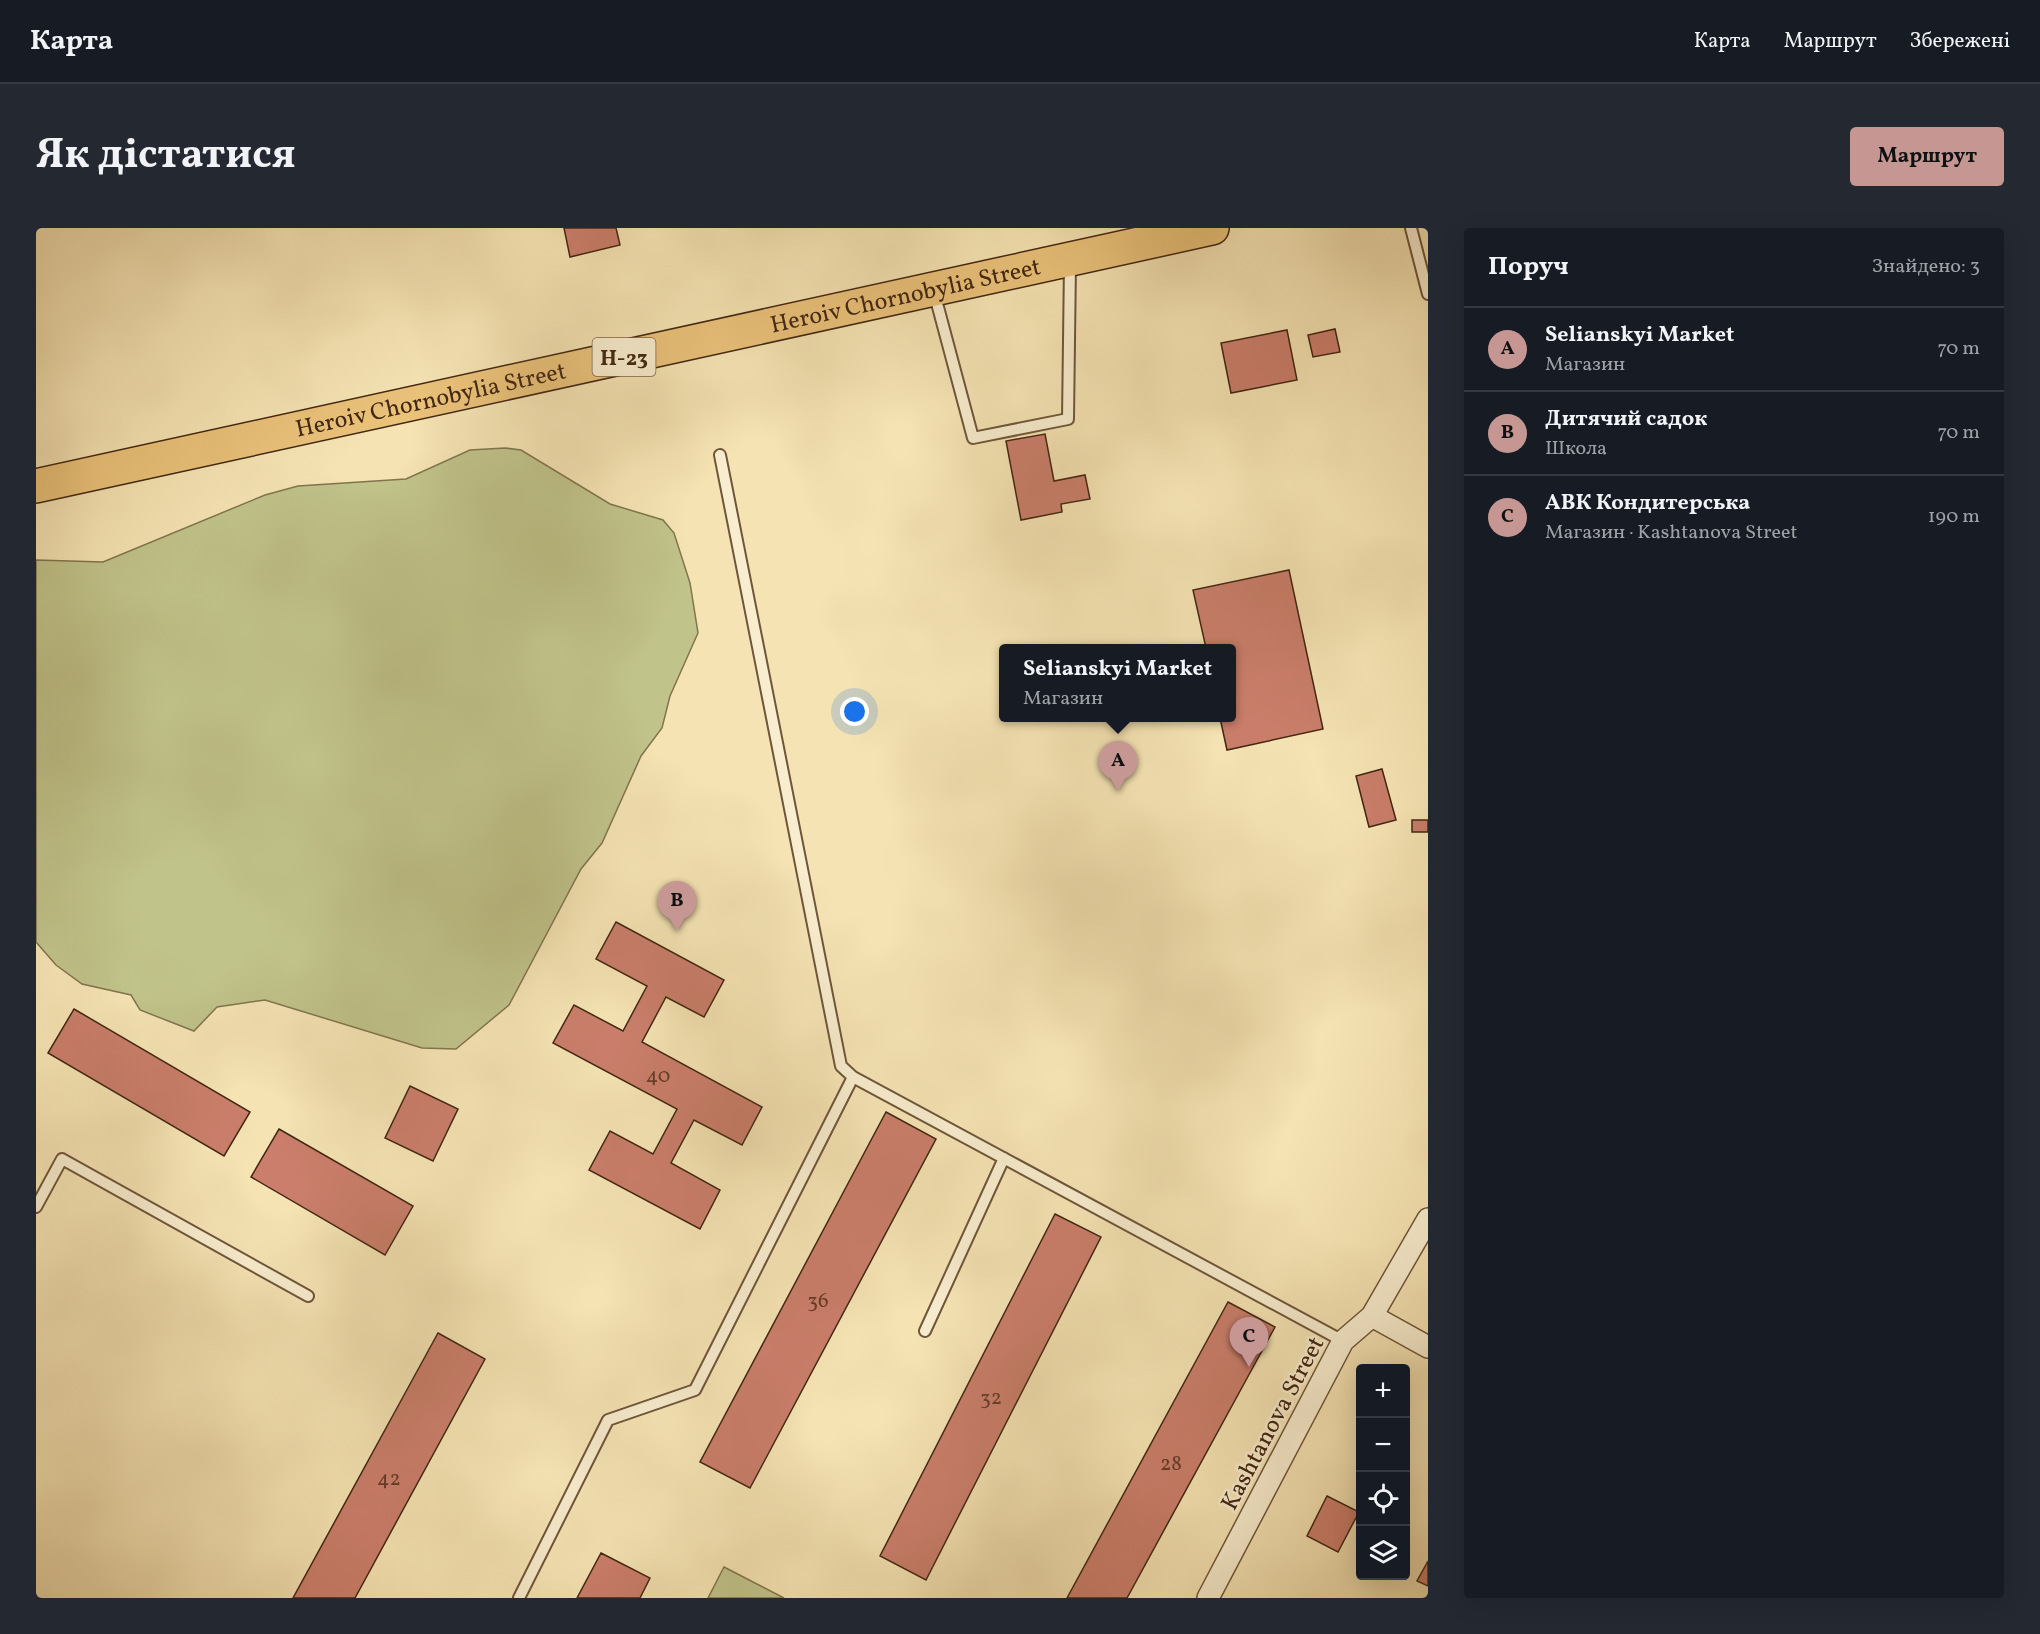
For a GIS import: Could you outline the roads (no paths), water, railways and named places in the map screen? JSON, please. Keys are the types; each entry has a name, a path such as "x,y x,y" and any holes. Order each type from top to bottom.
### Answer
{"main road":[{"name":"Heroiv Chornobylia Street","path":"36,486 1212,228"}],"street":[{"name":"Kashtanova Street","path":"1208,1598 1343,1341 1372,1316 1428,1219"},
{"path":"1372,1316 1428,1347"}],"lane":[{"path":"1411,228 1428,294"},
{"path":"934,289 973,438 1068,419 1070,258"},
{"path":"720,455 841,1065 853,1077 1343,1341"},
{"path":"519,1598 609,1420 695,1390 853,1077"},
{"path":"926,1330 1004,1158"},
{"path":"36,1207 62,1160 308,1296"}],"place":[{"name":"Selianskyi Market","path":"1118,791"},
{"name":"Дитячий садок","path":"677,931"},
{"name":"АВК Кондитерська","path":"1249,1367"}]}
